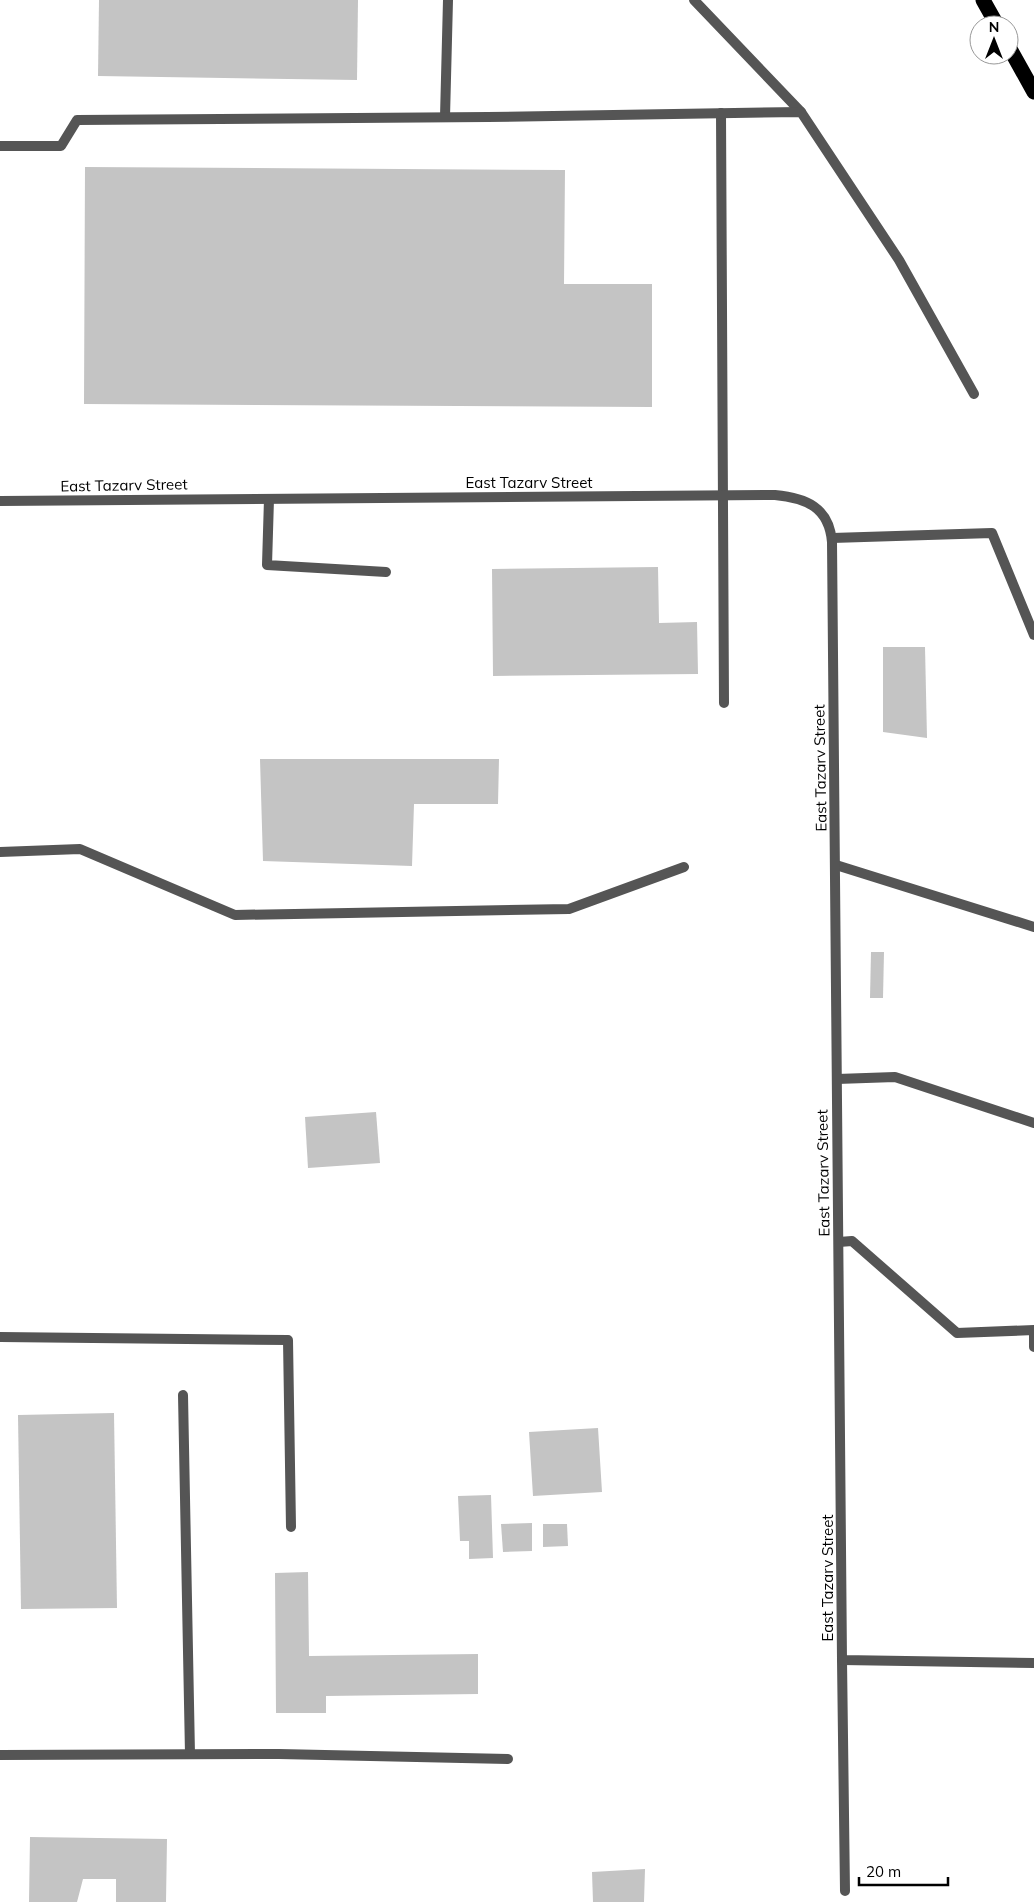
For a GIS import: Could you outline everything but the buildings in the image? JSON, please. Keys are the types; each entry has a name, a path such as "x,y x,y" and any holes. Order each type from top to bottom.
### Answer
{"highway":[{"path":"983,0 991,15"},
{"path":"1019,65 1034,92"}],"street":[{"path":"445,118 448,0"},
{"path":"694,0 801,112 899,260 974,394"},
{"path":"0,146 61,146 77,120 445,118 801,112"},
{"path":"722,113 724,703"},
{"name":"East Tazarv Street","path":"0,501 775,495 791,496 808,501 822,512 830,527 832,538 842,1660 1034,1663"},
{"path":"269,499 267,565 386,572"},
{"path":"832,538 992,533 1034,635"},
{"path":"0,852 80,849 235,914 569,909 684,866"},
{"path":"836,865 1034,927"},
{"path":"837,1079 895,1077 1034,1122"},
{"path":"839,1242 852,1241 956,1334 1034,1330 1034,1347"},
{"path":"0,1336 288,1340 291,1527"},
{"path":"183,1395 190,1754"},
{"path":"842,1660 845,1892"},
{"path":"0,1755 279,1754 508,1759"}]}
